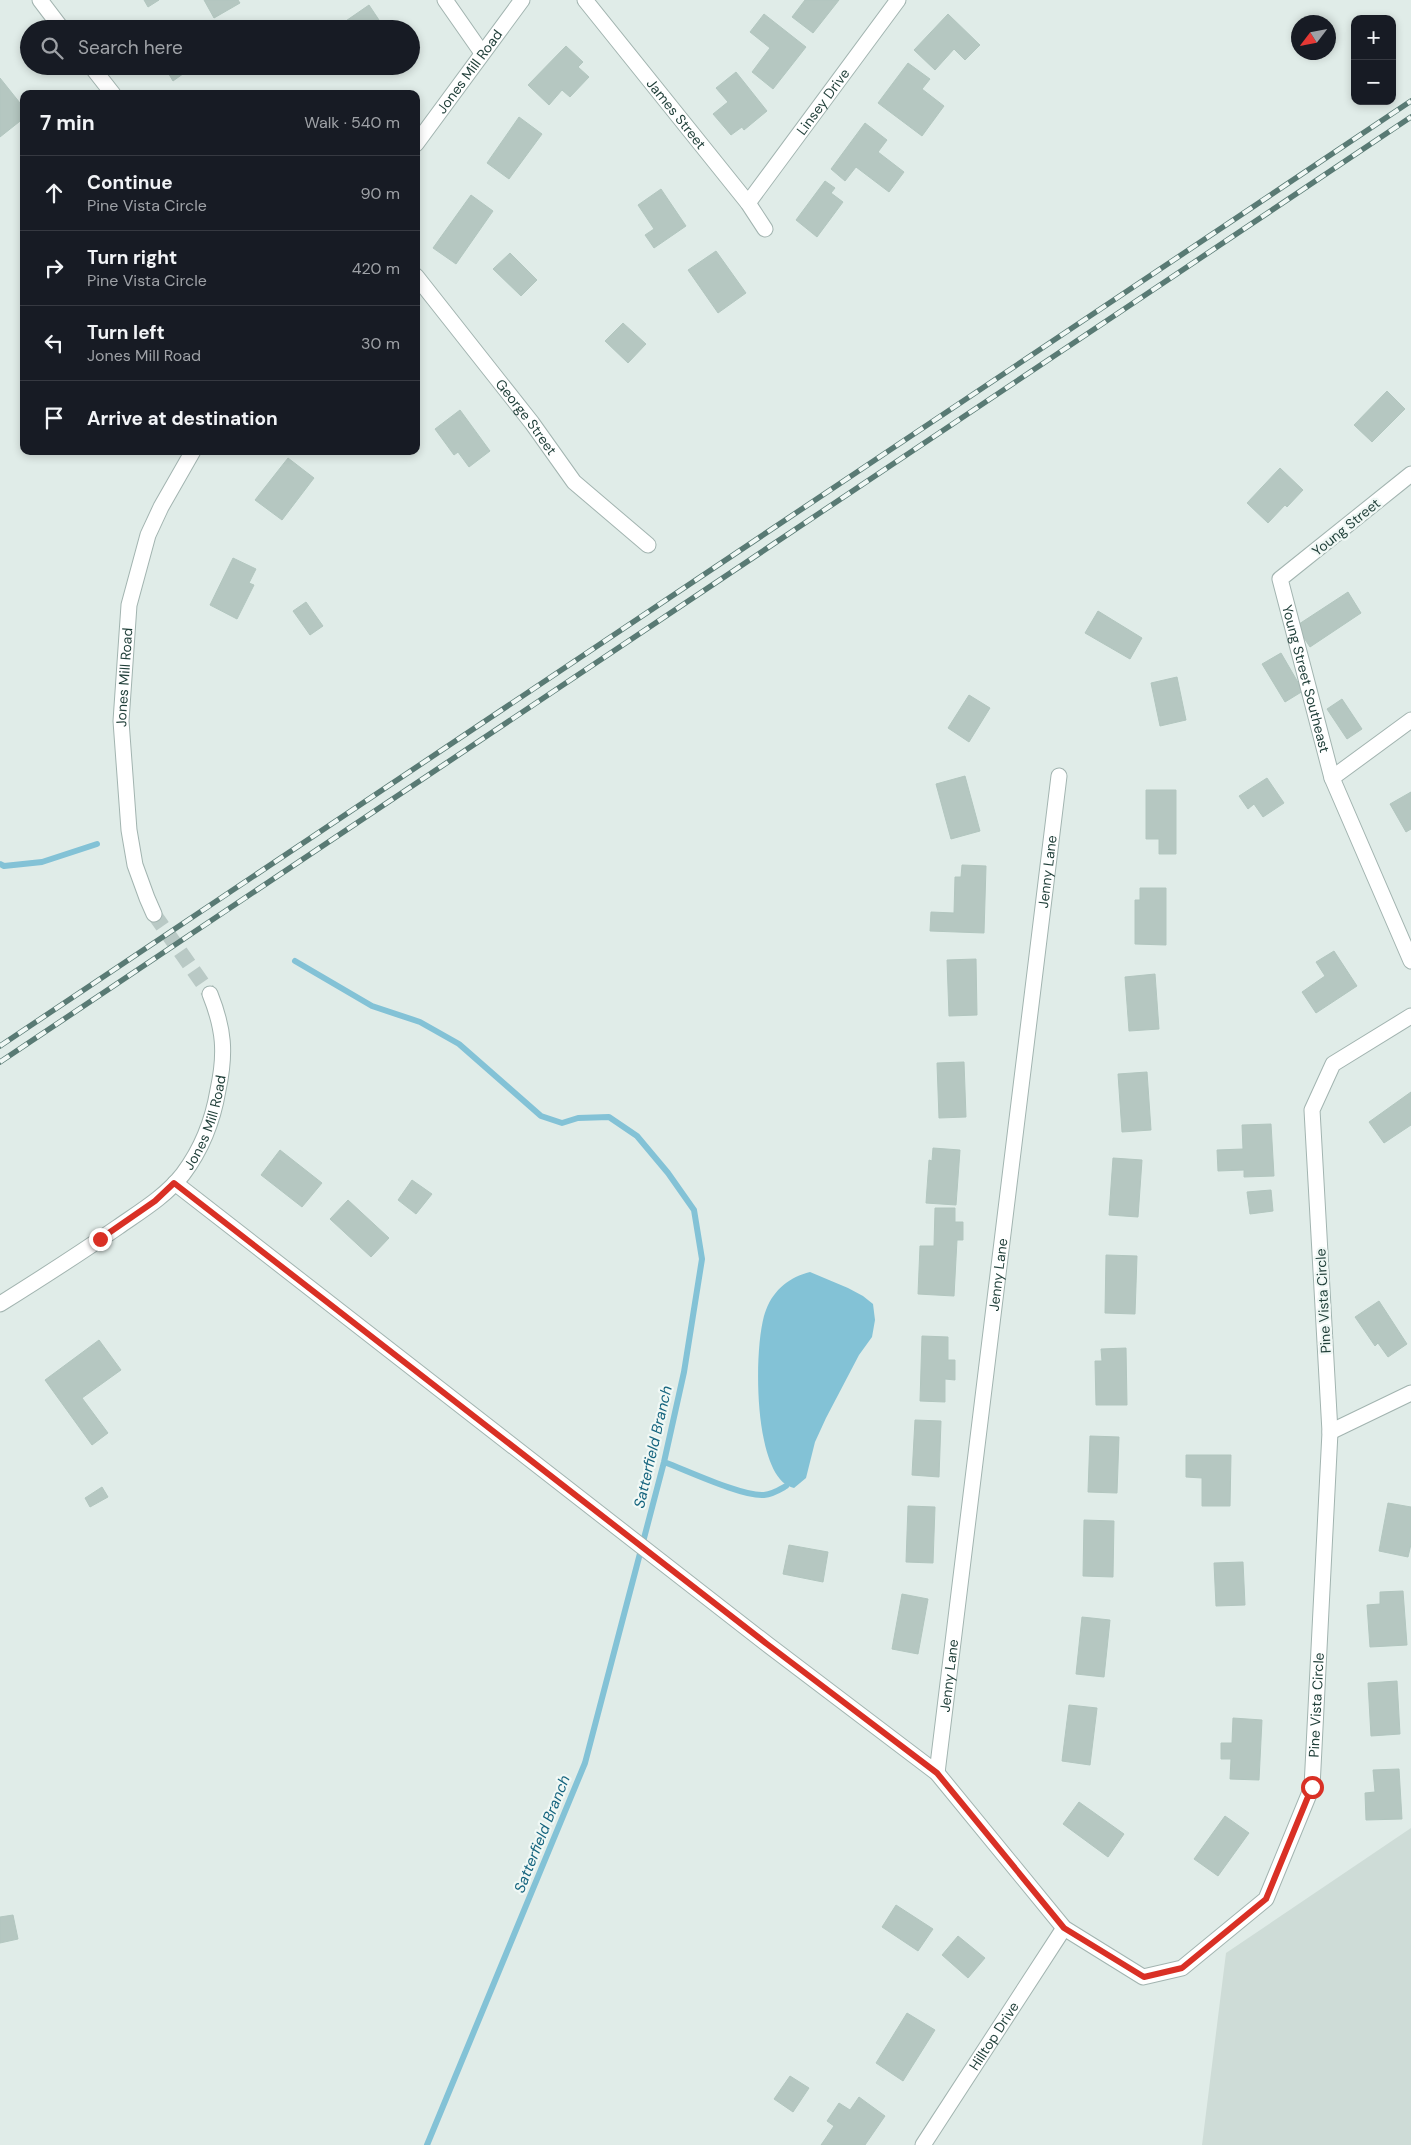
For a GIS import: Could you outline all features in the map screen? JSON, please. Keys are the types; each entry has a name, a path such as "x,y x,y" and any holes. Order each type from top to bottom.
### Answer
{"street":[{"path":"40,0 55,20"},
{"path":"445,0 482,53"},
{"name":"Jones Mill Road","path":"420,138 522,0"},
{"name":"James Street","path":"585,0 748,203 765,229"},
{"name":"Linsey Drive","path":"748,203 898,0"},
{"path":"98,75 110,90"},
{"name":"George Street","path":"420,281 532,422 574,482 648,545"},
{"name":"Jones Mill Road","path":"154,914 138,874 129,830 121,721 129,605 148,535 161,507 191,455"},
{"name":"Young Street","path":"1280,580 1411,474"},
{"name":"Young Street Southeast","path":"1280,580 1332,778 1411,960"},
{"path":"1332,778 1411,720"},
{"name":"Jenny Lane","path":"937,1773 1059,776"},
{"name":"Jones Mill Road","path":"0,1304 61,1266 140,1212 174,1183 192,1160 206,1132 221,1077 224,1042 210,994"},
{"name":"Pine Vista Circle","path":"174,1183 696,1589 937,1773 1064,1928 1144,1977 1182,1968 1266,1899 1312,1787 1330,1432 1312,1110 1333,1064 1411,1016"},
{"path":"1330,1432 1411,1393"},
{"name":"Hilltop Drive","path":"923,2145 1064,1928"}],"shaded area":[{"path":"1411,1828 1411,2145 1202,2145 1226,1953"}],"water":[{"path":"810,1272 863,1296 873,1304 875,1320 872,1337 859,1355 815,1442 806,1478 794,1488 780,1479 770,1461 763,1437 759,1408 759,1350 766,1310 773,1296 789,1281"}],"building":[{"path":"144,0 159,0 148,7"},
{"path":"204,0 238,0 240,3 214,18"},
{"path":"805,0 839,0 813,33 792,17"},
{"path":"369,5 379,20 347,20"},
{"path":"764,14 806,47 773,89 752,72 770,48 750,32"},
{"path":"948,14 980,45 965,60 954,49 935,70 914,50"},
{"path":"566,46 583,62 578,67 589,77 570,97 562,90 549,105 528,85"},
{"path":"908,63 930,79 922,89 944,106 922,136 878,103"},
{"path":"736,72 767,111 744,130 742,127 731,135 713,114 728,102 716,88"},
{"path":"169,75 181,75 173,81"},
{"path":"0,78 20,103 20,121 0,137"},
{"path":"519,117 542,134 509,179 487,163"},
{"path":"865,123 887,140 878,152 904,172 889,192 856,167 845,181 831,169"},
{"path":"825,181 835,188 831,193 843,202 817,237 796,220"},
{"path":"661,189 686,226 654,248 645,235 654,229 638,205"},
{"path":"471,195 493,211 456,264 433,248"},
{"path":"716,251 746,293 718,313 688,270"},
{"path":"510,253 537,280 521,296 493,269"},
{"path":"623,323 646,344 628,363 605,341"},
{"path":"1387,391 1405,409 1372,442 1354,425"},
{"path":"460,410 490,451 469,467 458,452 454,455 435,429"},
{"path":"288,458 314,478 282,520 255,500"},
{"path":"1280,468 1303,490 1268,523 1247,503"},
{"path":"233,558 256,569 249,583 254,585 237,619 210,605"},
{"path":"1348,592 1361,613 1310,647 1296,626"},
{"path":"306,602 323,626 310,635 293,611"},
{"path":"1098,611 1142,638 1130,659 1085,633"},
{"path":"1281,653 1303,691 1285,702 1262,664"},
{"path":"1177,677 1186,720 1160,726 1151,683"},
{"path":"969,695 990,708 969,742 948,728"},
{"path":"1342,699 1362,729 1347,739 1327,709"},
{"path":"965,776 980,831 951,839 936,784"},
{"path":"1267,778 1284,803 1263,817 1254,804 1248,809 1239,796"},
{"path":"1146,790 1176,790 1176,854 1159,854 1159,839 1146,839"},
{"path":"1411,792 1411,829 1406,832 1390,804"},
{"path":"962,865 986,866 984,933 930,931 931,912 954,913 955,877 961,877"},
{"path":"1140,888 1166,888 1166,945 1135,944 1135,900 1140,900"},
{"path":"1334,951 1357,986 1316,1013 1302,992 1325,976 1316,962"},
{"path":"976,959 977,1015 949,1016 947,960"},
{"path":"1155,974 1159,1029 1129,1031 1125,977"},
{"path":"964,1062 966,1117 939,1118 937,1063"},
{"path":"1147,1072 1151,1130 1122,1132 1118,1074"},
{"path":"1411,1092 1411,1125 1384,1143 1369,1122"},
{"path":"1271,1124 1274,1176 1244,1177 1244,1170 1218,1171 1217,1150 1243,1149 1242,1125"},
{"path":"933,1148 960,1150 956,1205 926,1203 929,1160 932,1161"},
{"path":"280,1150 322,1183 302,1207 261,1175"},
{"path":"1113,1158 1142,1160 1138,1217 1109,1215"},
{"path":"412,1180 432,1194 416,1214 398,1200"},
{"path":"1271,1190 1273,1211 1250,1214 1247,1192"},
{"path":"348,1200 389,1238 371,1257 330,1219"},
{"path":"935,1208 955,1208 955,1222 963,1222 963,1240 957,1240 954,1296 918,1294 920,1246 934,1246"},
{"path":"1106,1255 1137,1256 1135,1314 1105,1313"},
{"path":"1379,1301 1407,1344 1388,1357 1378,1343 1375,1346 1355,1317"},
{"path":"922,1336 948,1337 948,1360 955,1360 955,1380 945,1379 945,1402 920,1401"},
{"path":"99,1340 121,1370 82,1398 108,1433 92,1445 45,1380"},
{"path":"1126,1348 1127,1405 1096,1405 1095,1361 1102,1361 1101,1349"},
{"path":"915,1420 941,1421 939,1477 912,1475"},
{"path":"1090,1436 1119,1437 1117,1493 1088,1492"},
{"path":"1186,1455 1231,1455 1230,1506 1202,1506 1202,1478 1186,1477"},
{"path":"102,1487 108,1497 90,1507 85,1498"},
{"path":"1388,1503 1411,1507 1411,1544 1408,1557 1379,1551"},
{"path":"908,1506 935,1507 933,1563 906,1562"},
{"path":"1084,1520 1114,1521 1113,1577 1083,1576"},
{"path":"789,1545 828,1552 823,1582 783,1574"},
{"path":"1243,1562 1245,1605 1216,1606 1214,1563"},
{"path":"1403,1591 1407,1645 1370,1647 1367,1605 1380,1604 1380,1592"},
{"path":"902,1594 928,1599 918,1654 892,1649"},
{"path":"1082,1617 1110,1620 1104,1677 1076,1674"},
{"path":"1397,1681 1400,1734 1371,1736 1368,1683"},
{"path":"1069,1705 1097,1708 1090,1765 1062,1761"},
{"path":"1233,1718 1262,1720 1259,1780 1230,1779 1231,1759 1221,1759 1221,1743 1232,1743"},
{"path":"1399,1769 1402,1819 1366,1820 1365,1793 1375,1792 1373,1770"},
{"path":"1079,1802 1124,1834 1108,1857 1063,1824"},
{"path":"1225,1816 1249,1833 1218,1876 1194,1859"},
{"path":"896,1905 933,1929 918,1951 882,1927"},
{"path":"13,1915 18,1939 0,1943 0,1917"},
{"path":"958,1936 985,1958 968,1978 942,1955"},
{"path":"907,2013 935,2030 903,2081 876,2063"},
{"path":"790,2076 809,2088 793,2112 774,2099"},
{"path":"859,2097 885,2116 865,2145 821,2145 834,2126 827,2121 839,2103 850,2110"}],"waterway":[{"name":"Satterfield Branch","path":"0,864 4,866 42,862 97,844"},
{"name":"Satterfield Branch","path":"295,961 372,1006 420,1022 459,1044 541,1116 562,1123 578,1118 609,1117 637,1136 668,1173 694,1210 702,1259 684,1372 664,1462 585,1763 427,2145"},
{"path":"664,1462 743,1492 764,1495 776,1492 786,1486"}],"tunnel":[{"path":"154,914 210,994"}],"railway":[{"path":"0,1046 1411,101"},
{"path":"0,1062 1411,117"}],"route":[{"path":"100,1239 155,1201 174,1183 767,1644 937,1773 1064,1928 1144,1977 1182,1968 1266,1899 1312,1787"}]}
